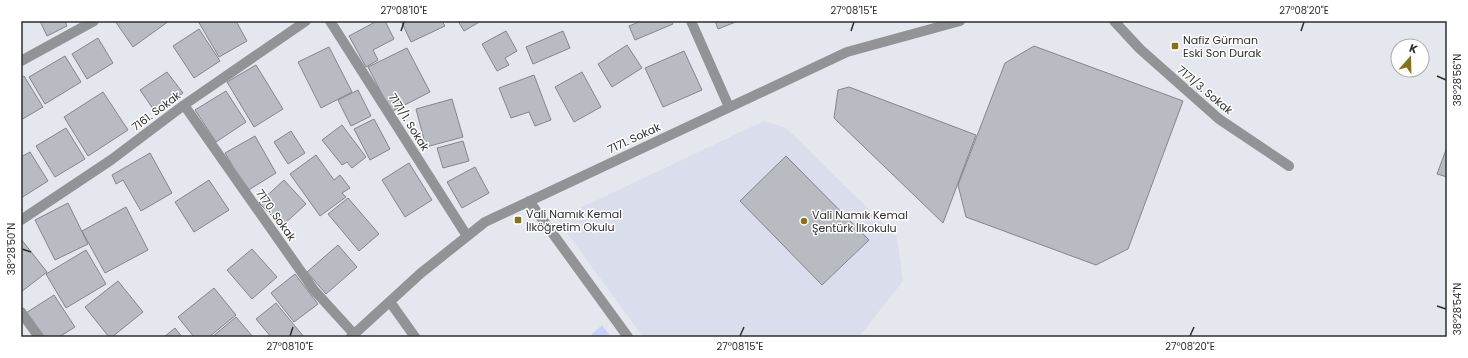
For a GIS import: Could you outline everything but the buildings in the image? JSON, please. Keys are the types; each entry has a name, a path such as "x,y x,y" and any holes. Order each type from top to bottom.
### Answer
{"street":[{"path":"21,61 94,21"},
{"name":"7161. Sokak","path":"21,220 111,160 184,105 306,21"},
{"name":"7171/1. Sokak","path":"330,21 467,236"},
{"path":"691,21 729,107"},
{"name":"7171. Sokak","path":"353,336 421,273 485,222 847,52 960,21"},
{"name":"7171/3. Sokak","path":"1114,21 1140,49 1219,119 1289,166"},
{"name":"7170. Sokak","path":"184,105 314,290 353,336"},
{"path":"529,201 628,337"},
{"path":"390,302 415,337"},
{"path":"21,312 39,337"}],"shaded area":[{"path":"764,121 786,128 897,237 903,281 859,337 643,337 557,219"},
{"path":"602,325 611,337 589,337"}],"place":[{"name":"Nafiz Gürman Eski Son Durak","path":"1175,46"},
{"name":"Vali Namık Kemal İlköğretim Okulu","path":"518,220"},
{"name":"Vali Namık Kemal Şentürk İlkokulu","path":"804,221"}]}
